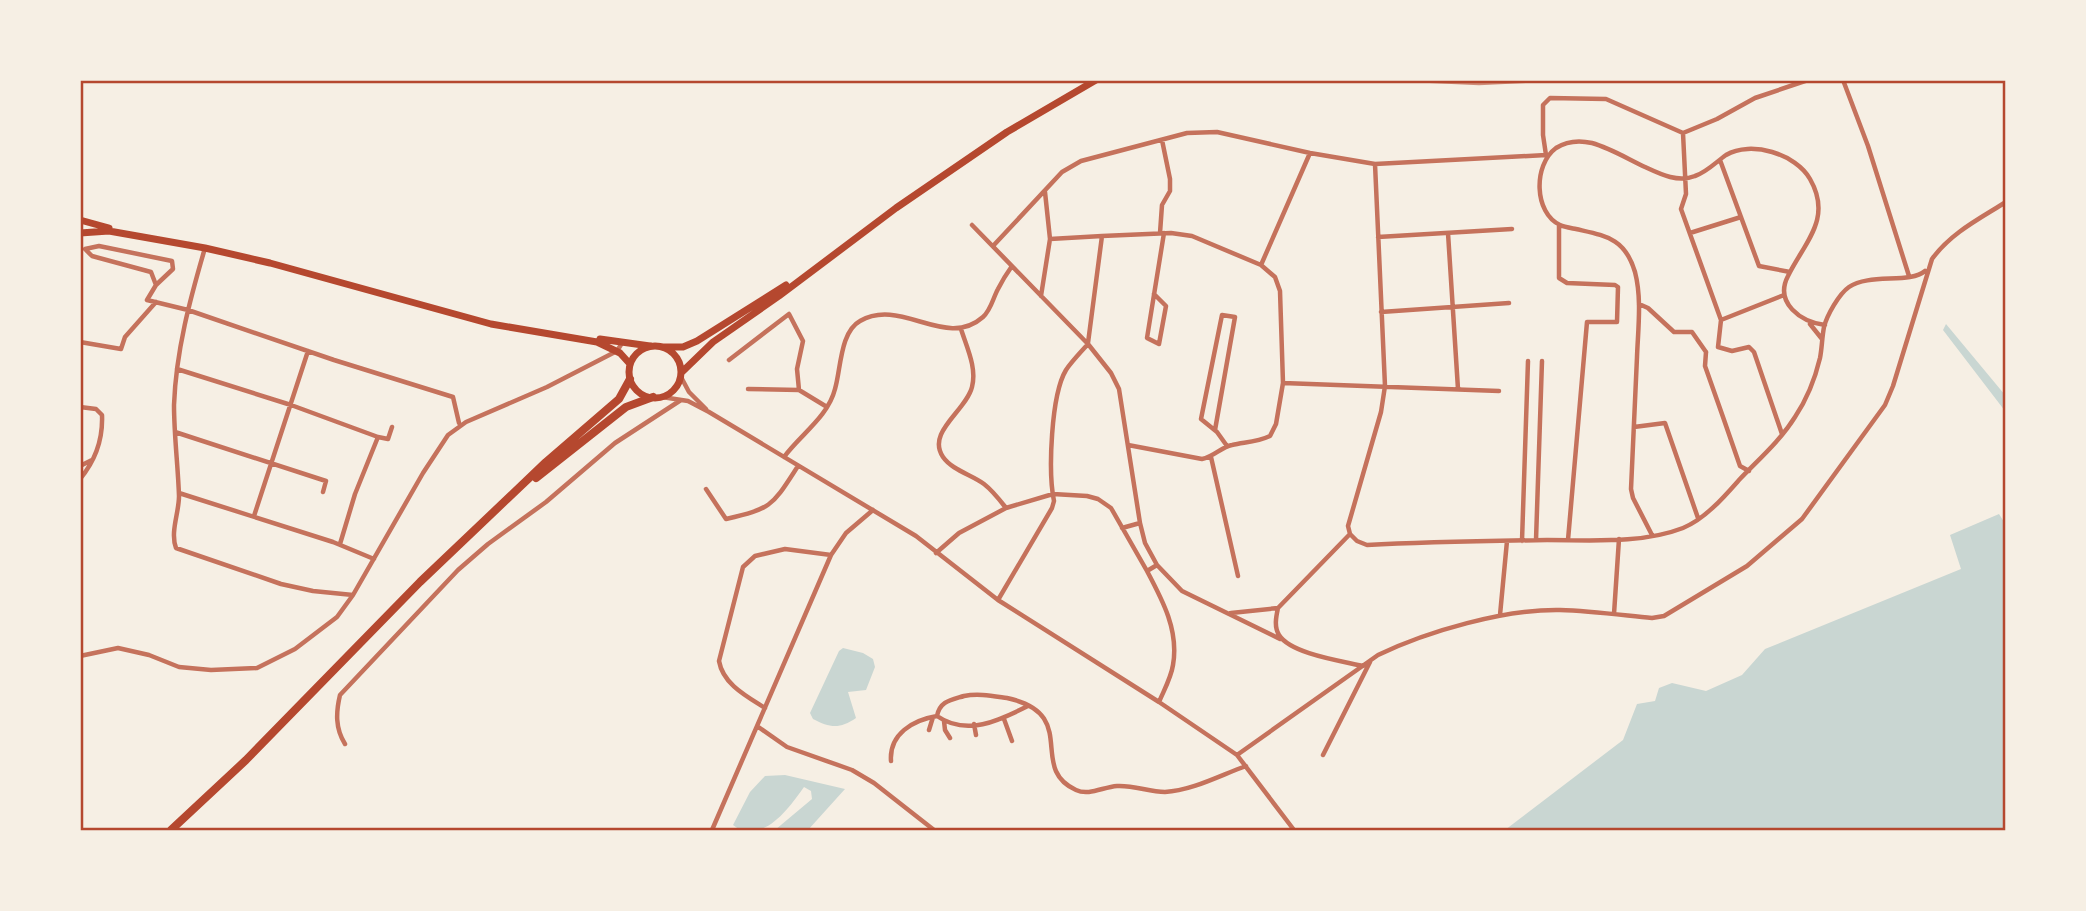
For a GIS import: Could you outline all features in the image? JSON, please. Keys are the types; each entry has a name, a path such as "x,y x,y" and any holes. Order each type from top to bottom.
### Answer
{"main road":[{"path":"498,508 626,407 672,391 681,375 713,342 896,208 1007,132 1096,80"},
{"path":"80,220 150,238"},
{"path":"80,233 109,231 205,248 324,277 491,324 597,342 617,351 630,364"},
{"path":"564,336 683,347 814,268"},
{"path":"652,346 638,352 630,364 631,379 639,392 658,397"},
{"path":"663,347 677,356 681,375"},
{"path":"171,831 246,760 420,582 546,462 620,399 631,379"}],"street":[{"path":"1683,134 1755,98 1808,80"},
{"path":"1843,80 1868,146 1909,276"},
{"path":"1652,535 1631,489 1639,304 1635,272 1623,247 1610,237 1559,225 1546,211 1541,196 1541,170 1546,155 1543,105 1550,98 1606,99 1683,134"},
{"path":"993,246 1062,172 1081,161 1187,133 1217,132 1375,164 1546,155 1561,145 1576,141 1592,143 1662,175 1684,178 1696,176 1728,153 1776,152 1801,167 1818,197 1818,215 1809,242 1790,272 1784,295 1791,310 1810,323 1823,340"},
{"path":"1683,134 1686,194 1681,209 1721,320 1718,347"},
{"path":"1154,294 1166,306 1159,344 1147,338 1162,233 1163,205 1170,191 1161,140"},
{"path":"1261,265 1311,153"},
{"path":"1720,160 1759,265 1790,272"},
{"path":"1375,164 1385,386 1381,412 1348,526 1350,534 1357,541 1367,545 1619,540 1686,527 1725,496 1797,415 1812,386 1825,325 1841,295 1857,283 1919,276 1927,270"},
{"path":"1041,296 1051,239 1045,191"},
{"path":"1237,755 1370,661 1403,643 1500,615 1558,610 1651,618 1664,616 1747,566 1801,519 1885,405 1932,258 1943,244 2006,202"},
{"path":"1690,233 1741,217"},
{"path":"972,225 1088,344 1111,373 1119,389 1144,543 1157,565 1181,591 1230,613 1297,649 1363,666"},
{"path":"1559,225 1559,278 1567,282 1618,287 1617,322 1587,322 1568,540"},
{"path":"1378,237 1512,229"},
{"path":"1051,239 1162,233 1192,236 1261,265 1275,277 1280,291 1283,383 1276,424 1270,436 1258,442 1227,446 1211,457 1191,457 1128,445"},
{"path":"1448,233 1458,389"},
{"path":"998,600 1054,501 1052,445 1057,392 1066,370 1088,344 1102,236"},
{"path":"156,285 151,272 92,256 85,249 99,246 172,261 173,269 156,285 147,300 188,310 453,397 459,423"},
{"path":"205,248 188,310 177,369 175,432 179,493 173,541 176,548 281,584 353,595"},
{"path":"784,457 827,407 835,392 848,335 858,322 884,315 903,316 961,329 984,317 1012,266"},
{"path":"1721,320 1784,295"},
{"path":"80,342 121,349 125,337 156,302"},
{"path":"1381,312 1509,303"},
{"path":"1639,304 1648,308 1674,332 1692,332 1706,352 1705,366 1740,466 1741,478"},
{"path":"729,360 789,314 803,341 797,369 799,390"},
{"path":"1215,430 1235,317 1222,315 1201,419 1215,430 1227,446"},
{"path":"1810,323 1825,325"},
{"path":"961,329 974,373 972,384 961,408 942,433 939,448 947,462 985,485 1006,508"},
{"path":"80,656 118,648 149,655 179,667 211,670 257,668 295,649 337,617 353,595 448,435 466,422 547,387 617,351 622,342"},
{"path":"1706,352 1718,347 1732,351 1749,347 1754,352 1782,435"},
{"path":"254,516 308,351"},
{"path":"1536,540 1542,360"},
{"path":"1522,541 1528,361"},
{"path":"177,369 291,405 378,437 388,439 392,428"},
{"path":"681,375 690,392 709,412"},
{"path":"1283,383 1499,391"},
{"path":"748,389 799,390 827,407"},
{"path":"658,397 682,400 709,412 916,536 998,600 1237,755 1294,831"},
{"path":"345,744 336,713 340,695 458,570 488,544 546,502 615,443 682,400"},
{"path":"80,407 96,409 102,415 103,425 95,458 80,479"},
{"path":"1634,427 1665,423 1698,518"},
{"path":"175,432 326,481 323,492"},
{"path":"340,544 355,494 378,437"},
{"path":"1211,457 1238,576"},
{"path":"80,479 80,468 95,458"},
{"path":"706,489 726,519 762,511 776,499 798,466"},
{"path":"1740,466 1749,471"},
{"path":"179,493 340,544 374,559"},
{"path":"936,553 959,533 1006,508 1053,494 1097,499 1111,508 1169,616 1175,648 1173,668 1159,702"},
{"path":"712,831 831,555 846,533 873,510"},
{"path":"1122,528 1140,523"},
{"path":"1285,642 1278,634 1275,622 1278,607 1350,534"},
{"path":"1614,614 1619,540"},
{"path":"1500,615 1507,541"},
{"path":"765,708 739,691 721,672 719,661 743,567 755,556 785,549 831,555"},
{"path":"1147,571 1157,565"},
{"path":"1230,613 1278,607"},
{"path":"1323,755 1370,661"},
{"path":"929,730 939,707 946,701 970,695 1017,701 1039,711 1048,723 1053,741 1054,772 1064,783 1079,792 1117,786 1162,792 1179,790 1246,766"},
{"path":"891,761 890,749 895,738 925,718 935,716 944,721 987,725 1028,706"},
{"path":"1004,719 1013,741"},
{"path":"944,721 950,738"},
{"path":"974,724 976,735"},
{"path":"757,726 787,747 852,770 874,783 934,831"}],"shaded area":[{"path":"1946,324 2005,395 2005,411 1943,330"},
{"path":"1999,514 2006,525 2005,830 1505,830 1623,740 1637,704 1655,701 1659,688 1672,683 1706,691 1742,675 1765,649 1961,569 1950,535"},
{"path":"843,648 863,653 873,659 875,667 866,690 848,692 856,718 840,726 830,726 813,719 810,713 839,651"},
{"path":"785,775 845,789 808,830 775,830 812,799 811,791 804,787 784,813 764,828 740,830 733,825 750,792 765,776"}],"railway":[{"path":"1391,80 1479,84 1562,80"}]}
